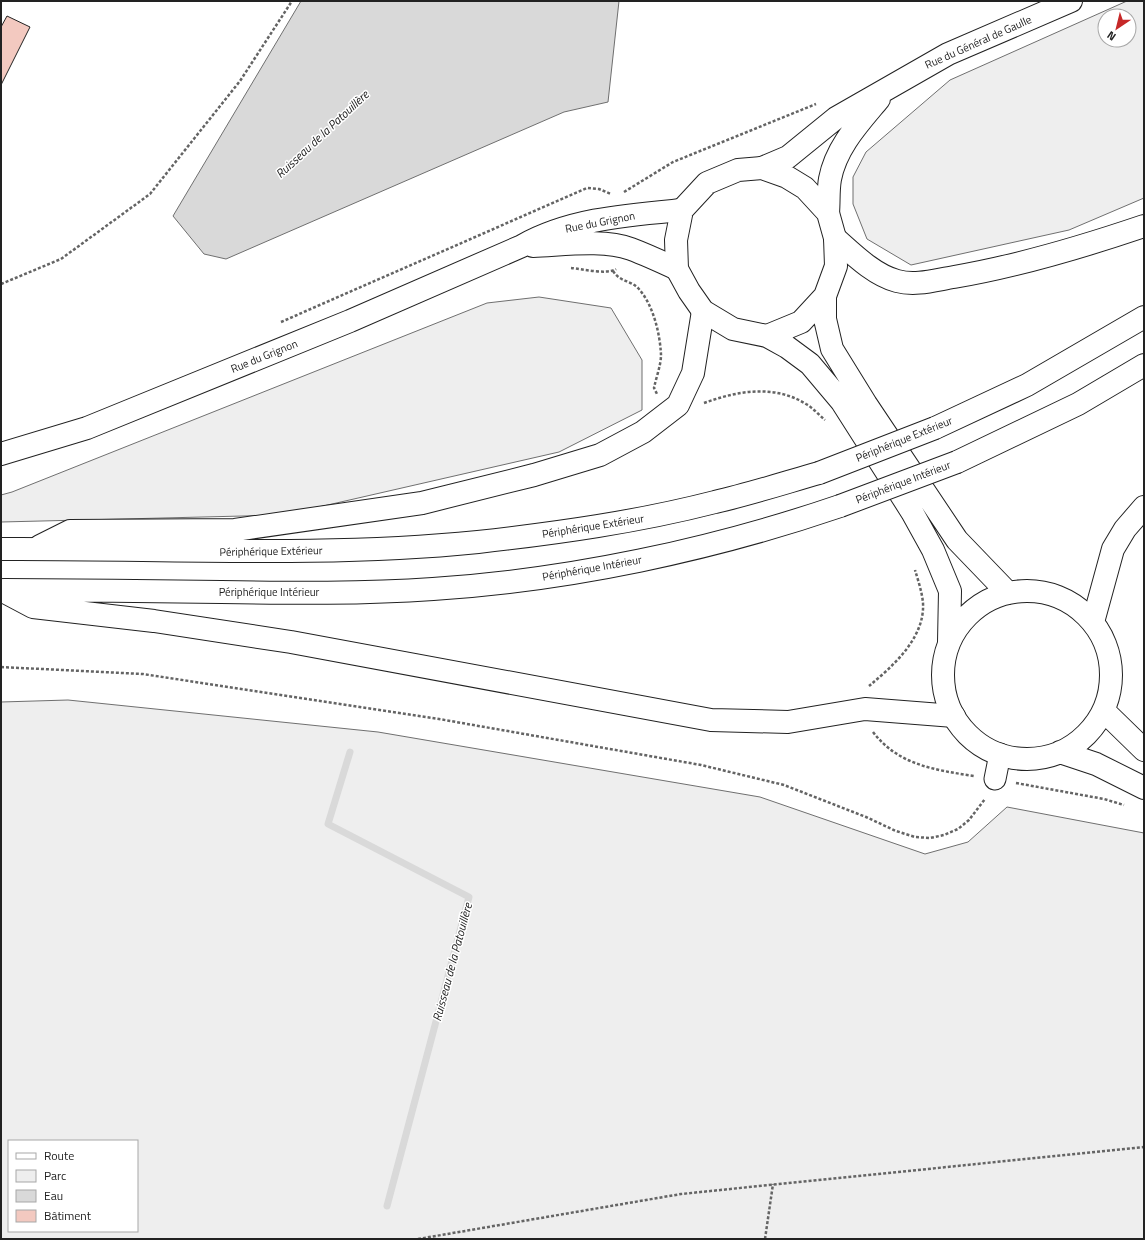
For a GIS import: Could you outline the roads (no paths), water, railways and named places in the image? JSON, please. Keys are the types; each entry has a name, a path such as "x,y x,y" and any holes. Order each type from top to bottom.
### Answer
{"main road":[{"name":"Rue du Général de Gaulle","path":"762,168 788,157 836,118 948,54 1071,1"},
{"name":"Rue du Général de Gaulle","path":"828,213 830,180 837,157 852,132 887,88"},
{"path":"949,644 963,620 984,603 1008,593 1032,590 1055,595 1076,606 1093,622 1105,642 1111,665 1110,688 1104,711 1092,728 1078,742 1060,752 1040,758 1020,758 1000,754 977,741 966,732 954,716 945,693 943,668 949,644 950,591 933,550 912,512 842,402 810,364 767,336 733,329 703,311 689,291 677,269 676,240 682,210 707,183 738,170 762,168 787,177 806,188 828,213 836,238 836,266 825,296 825,319 832,348 957,540 1008,593"},
{"name":"Rue du Grignon","path":"1,454 87,428 350,321 522,246 539,237 576,224 644,213 682,210"},
{"path":"836,238 880,274 897,281 915,283 985,271 1079,249 1144,226"},
{"name":"Rue du Grignon","path":"522,246 586,244 617,246 630,249 677,269"},
{"path":"767,336 801,322 825,296"},
{"path":"34,549 70,531 235,530 422,503 534,475 600,455 643,432 678,405 693,373 703,311"},
{"name":"Périphérique Extérieur","path":"1,549 266,552 364,549 476,542 568,531 630,520 715,502 819,473 935,428 1027,385 1144,317"},
{"name":"Périphérique Intérieur","path":"1,590 347,592 428,590 511,581 607,566 694,549 780,526 840,506 957,462 1078,404 1144,365"},
{"path":"1093,622 1113,549 1125,529 1144,507"},
{"path":"1,590 33,607 154,621 291,642 711,720 788,722 865,709 954,716"},
{"path":"1104,711 1144,750"},
{"path":"1060,752 1096,764 1144,788"}],"street":[{"path":"995,779 1000,754"}],"water":[{"path":"301,1 619,1 608,102 564,112 226,259 204,254 173,216"}],"waterway":[{"name":"Ruisseau de la Patouillère","path":"350,752 328,824 469,897 387,1206"}]}
